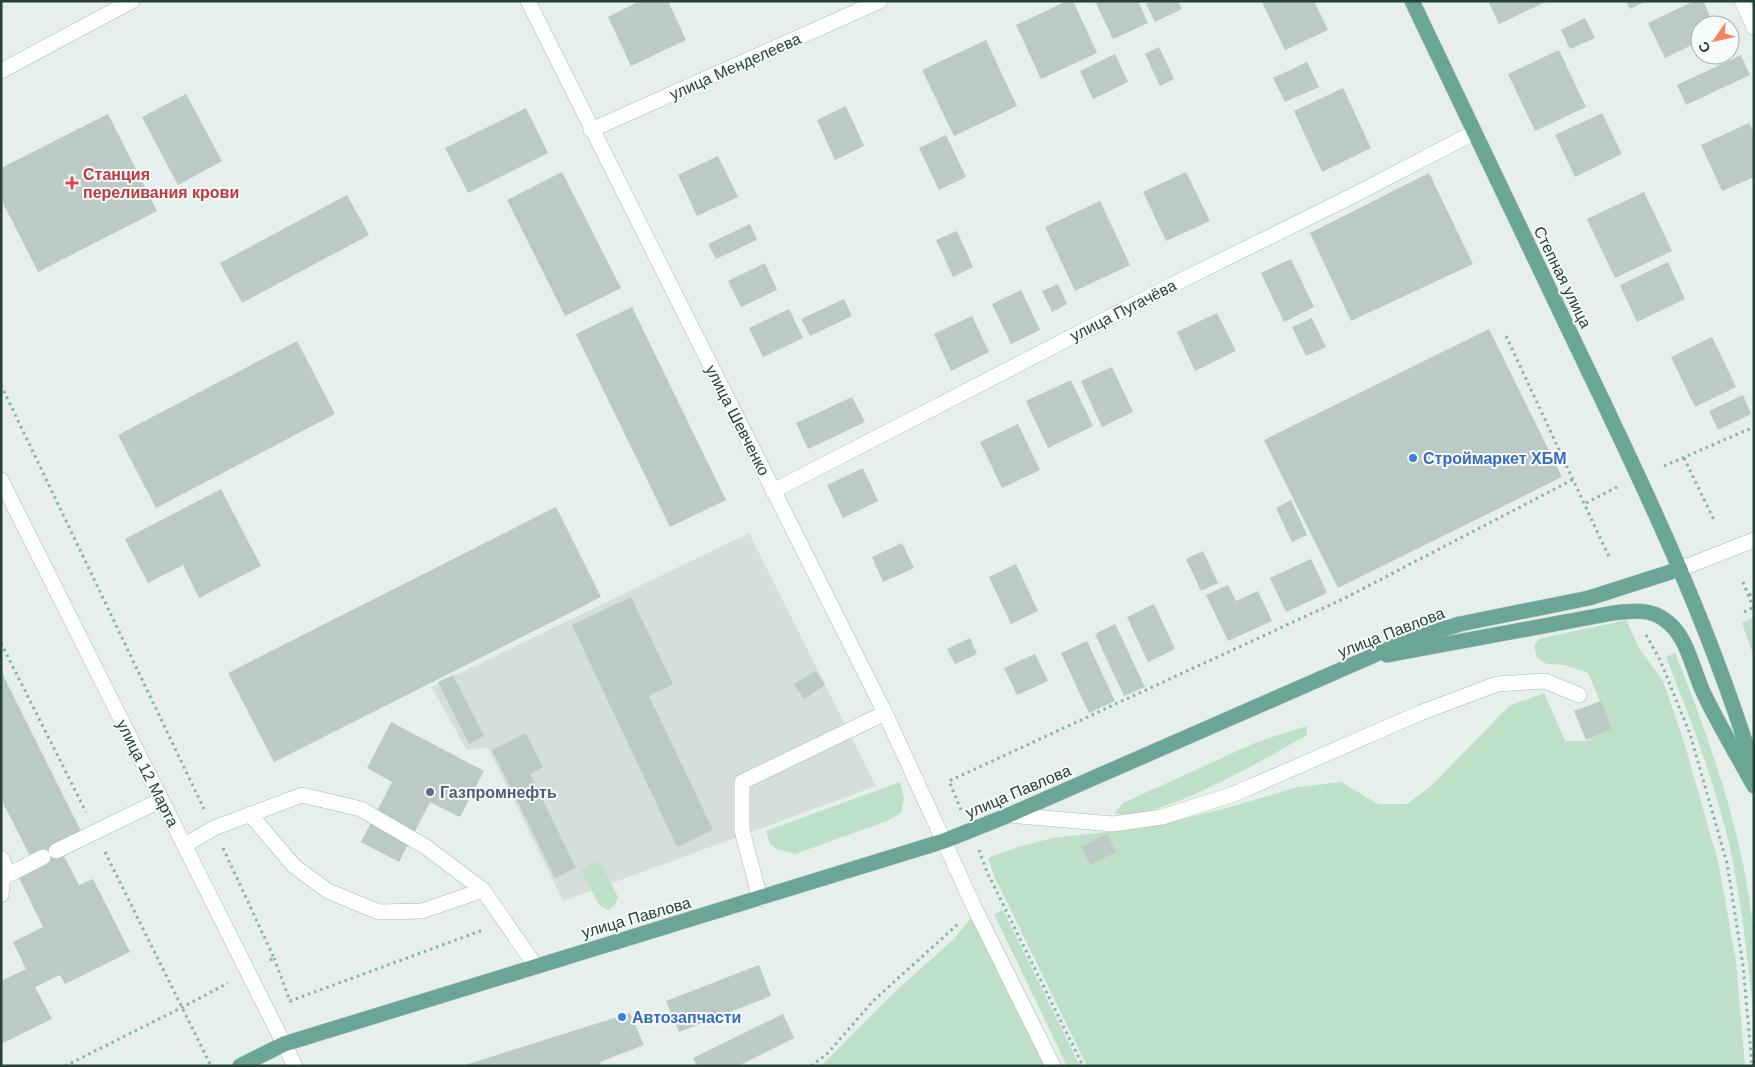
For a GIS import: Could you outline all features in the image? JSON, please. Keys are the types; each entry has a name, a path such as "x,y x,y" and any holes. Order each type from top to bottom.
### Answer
{"main road":[{"name":"Степная улица","path":"1412,1 1640,477 1680,569 1733,701 1754,770"},
{"name":"улица Павлова","path":"240,1066 284,1044 534,965 760,899 944,840 1009,815 1411,639 1460,624 1589,598 1680,569"},
{"path":"1368,658 1613,613 1642,611 1654,614 1664,618 1679,632 1704,693 1754,786"}],"street":[{"path":"1,71 132,1"},
{"name":"улица Шевченко","path":"528,1 591,130 885,713 975,909 1053,1066"},
{"name":"улица Менделеева","path":"591,130 880,1"},
{"path":"1742,1 1754,27"},
{"name":"улица Пугачёва","path":"774,491 1170,286 1354,195 1474,132"},
{"name":"улица 12 Марта","path":"1,480 294,1066"},
{"name":"улица Павлова","path":"1680,569 1754,540"},
{"path":"1009,815 1113,824 1162,817 1234,794 1420,713 1497,684 1545,681 1579,695"},
{"path":"760,899 742,830 742,782 885,713"},
{"path":"185,845 214,828 302,795 361,809 426,847 483,890 534,965"},
{"path":"2,878 161,800"},
{"path":"250,814 301,871 328,891 379,912 422,911 483,890"},
{"path":"1,858 4,863 1,894"}],"path":[{"path":"1506,336 1586,503 1610,559"},
{"path":"1664,466 1754,426"},
{"path":"1684,458 1715,522"},
{"path":"1586,503 1622,485"},
{"path":"1743,582 1754,608 1744,612"},
{"path":"1749,595 1754,593"},
{"path":"1644,631 1660,660 1690,734 1727,863 1743,965 1752,1066"},
{"path":"1,643 211,1066"},
{"path":"811,1066 828,1053 873,1001 975,909"},
{"path":"274,958 290,1001 505,922"}],"shaded area":[{"path":"749,533 876,786 563,901 488,748 467,750 431,687"}],"green space":[{"path":"1753,617 1754,620 1754,657 1742,623"},
{"path":"1626,620 1639,648 1663,681 1684,742 1718,861 1736,961 1745,1066 1087,1066 994,876 988,858 1018,847 1052,838 1144,828 1223,809 1298,787 1341,782 1378,804 1407,804 1430,787 1509,706 1544,693 1565,741 1586,741 1612,730 1588,673 1565,665 1547,664 1537,658 1534,646 1539,639"},
{"path":"1675,653 1701,719 1723,787 1742,857 1753,927 1754,1018 1742,914 1731,852 1694,729 1666,657"},
{"path":"1307,726 1307,735 1211,787 1155,809 1132,814 1114,813 1123,803 1257,742"},
{"path":"900,782 904,799 901,813 887,821 795,854 777,849 770,844 766,831"},
{"path":"599,860 618,897 615,905 608,910 599,905 581,870"},
{"path":"1003,910 1080,1066 1067,1066 994,914"},
{"path":"973,915 1046,1066 821,1066 900,987 954,939"}],"building":[{"path":"640,1 668,1 686,40 631,66 608,17"},
{"path":"1067,1 1073,1 1097,53 1041,79 1016,25"},
{"path":"1095,1 1138,1 1148,23 1113,39"},
{"path":"1152,1 1178,1 1182,9 1155,22 1146,4"},
{"path":"1314,1 1328,30 1285,50 1262,2"},
{"path":"1488,1 1548,1 1499,24"},
{"path":"1626,1 1646,1 1630,9"},
{"path":"1694,1 1703,1 1709,15 1690,15 1690,46 1665,58 1648,23"},
{"path":"1585,18 1595,38 1570,49 1561,30"},
{"path":"986,40 1017,106 954,136 922,70"},
{"path":"1159,47 1174,79 1160,86 1145,54"},
{"path":"1559,50 1586,107 1535,131 1508,74"},
{"path":"1115,54 1128,82 1093,99 1080,71"},
{"path":"1740,55 1750,75 1686,105 1677,85 1720,65 1740,65"},
{"path":"1307,62 1319,87 1285,102 1273,78"},
{"path":"1343,88 1371,148 1322,172 1294,111"},
{"path":"186,94 222,161 178,185 142,117"},
{"path":"846,106 864,146 835,160 817,120"},
{"path":"526,108 548,153 468,193 445,148"},
{"path":"1602,113 1622,154 1575,177 1555,135"},
{"name":"Станция переливания крови","path":"108,114 157,211 38,272 1,199 1,168"},
{"path":"1749,123 1754,132 1754,177 1722,191 1701,145"},
{"path":"946,135 966,177 939,190 919,148"},
{"path":"718,156 738,197 697,216 678,175"},
{"path":"562,172 621,288 565,316 507,200"},
{"path":"1186,172 1210,221 1166,241 1143,192"},
{"path":"1429,173 1473,264 1351,321 1310,233"},
{"path":"1644,192 1672,251 1615,278 1587,219"},
{"path":"347,195 369,235 242,303 220,263"},
{"path":"1100,201 1130,265 1075,291 1045,227"},
{"path":"750,224 757,240 716,259 708,244"},
{"path":"957,231 973,267 953,277 936,240"},
{"path":"1291,259 1314,307 1284,322 1261,273"},
{"path":"1668,262 1685,299 1637,322 1620,285"},
{"path":"765,263 777,290 741,307 728,281"},
{"path":"1058,284 1067,304 1052,312 1042,291"},
{"path":"1021,290 1040,330 1011,344 992,304"},
{"path":"844,299 852,316 810,336 801,319"},
{"path":"632,307 726,500 670,527 576,334"},
{"path":"789,309 803,338 763,357 749,328"},
{"path":"1217,313 1236,351 1195,371 1177,332"},
{"path":"972,316 989,352 951,371 934,334"},
{"path":"1312,318 1326,347 1306,356 1292,327"},
{"name":"Строймаркет ХБМ","path":"1489,329 1562,477 1338,588 1264,440"},
{"path":"1712,337 1736,387 1695,407 1671,357"},
{"path":"297,341 335,414 156,508 118,435"},
{"path":"1112,367 1133,412 1102,427 1081,381"},
{"path":"1071,380 1093,426 1048,448 1026,401"},
{"path":"1743,395 1751,414 1718,430 1709,411"},
{"path":"852,397 865,422 808,449 796,423"},
{"path":"1018,424 1040,470 1002,488 980,442"},
{"path":"863,468 878,501 843,518 827,485"},
{"path":"221,489 261,566 199,598 183,565 148,583 125,539"},
{"path":"1291,500 1307,535 1292,542 1276,508"},
{"path":"556,507 601,597 274,762 228,673"},
{"path":"902,543 914,568 883,582 872,557"},
{"path":"1203,551 1218,583 1201,591 1186,559"},
{"path":"1311,559 1327,593 1286,612 1270,578"},
{"path":"1016,564 1038,611 1011,624 989,577"},
{"path":"1228,585 1236,601 1258,591 1272,621 1228,641 1206,595"},
{"path":"631,597 673,684 649,696 713,830 677,847 572,625"},
{"path":"1154,604 1175,649 1148,662 1127,617"},
{"path":"1115,624 1145,687 1124,696 1095,634"},
{"path":"970,638 977,654 955,664 947,649"},
{"path":"1087,641 1115,701 1089,713 1061,653"},
{"path":"1035,654 1048,681 1017,695 1004,668"},
{"path":"1,671 81,831 53,845 60,858 64,856 79,885 93,879 130,952 65,984 60,975 35,987 52,1019 1,1044 1,981 26,969 13,942 43,927 19,878 47,864 40,851 30,856 1,799"},
{"path":"816,671 825,685 804,699 794,684"},
{"path":"453,675 484,736 469,744 438,682"},
{"path":"1601,701 1612,730 1586,740 1574,711"},
{"name":"Газпромнефть","path":"391,722 484,771 460,817 430,802 399,862 361,842 392,782 367,768"},
{"path":"526,733 543,768 530,774 576,868 555,878 492,750"},
{"path":"1107,834 1116,852 1090,865 1081,847"},
{"path":"759,965 771,996 679,1032 666,1001"},
{"path":"630,1013 644,1045 600,1062 601,1066 462,1066"},
{"path":"783,1014 794,1038 738,1066 697,1066 693,1058"}],"place":[{"name":"Станция переливания крови","path":"72,183"},
{"name":"Строймаркет ХБМ","path":"1413,458"},
{"name":"Газпромнефть","path":"430,792"},
{"name":"Автозапчасти","path":"622,1017"}]}
